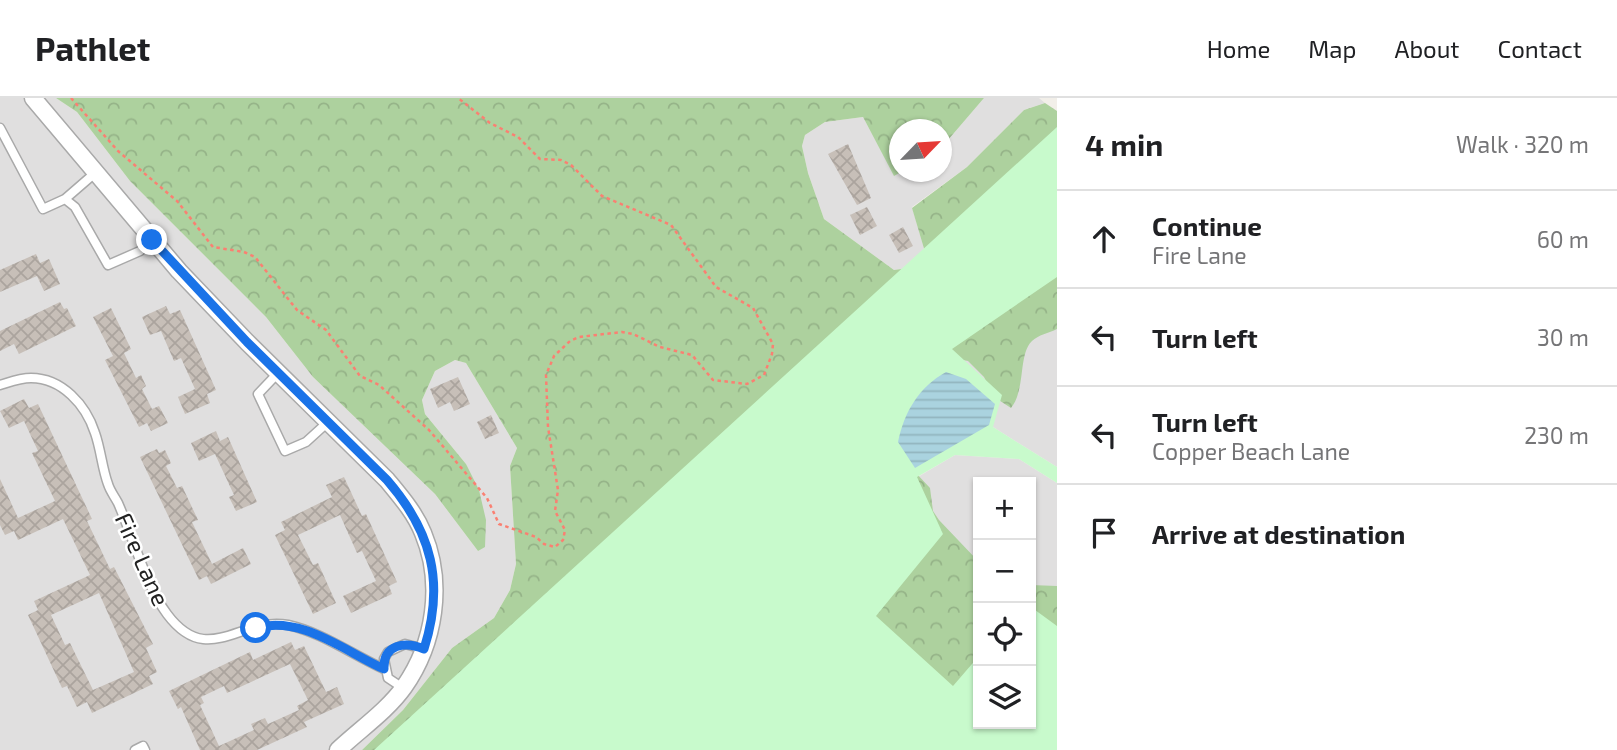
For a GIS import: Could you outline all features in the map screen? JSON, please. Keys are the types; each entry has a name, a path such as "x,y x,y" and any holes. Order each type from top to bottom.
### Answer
{"street":[{"path":"33,98 179,271 394,488 407,503 423,534 432,565 435,592 432,625 424,649 403,688 338,750"}],"lane":[{"path":"0,128 43,209 65,199 95,173"},
{"path":"65,199 75,207 108,265 140,251 152,240"},
{"path":"278,373 258,394 285,451 306,442 328,422"},
{"name":"Fire Lane","path":"0,385 30,378 43,380 66,390 83,409 94,431 109,487 138,556 165,611 177,628 206,641 269,624 299,628 384,669 388,678 403,688"},
{"path":"384,669 384,659 388,652 398,646 405,644 424,649"},
{"path":"135,750 143,746 145,750"}],"path":[{"path":"71,98 118,151 177,201 213,247 244,252 254,257 297,310 326,330 360,376 379,385 429,430 487,498 499,524 555,547 563,540 565,530 555,511 558,490 548,426 547,376 554,356 570,341 611,332 633,334 660,348 692,355 713,380 747,384 764,375 773,344 753,308 716,287 671,225 602,196 571,165 561,160 540,159 518,137 490,123 458,98"}],"shaded area":[{"path":"0,98 56,98 77,112 130,181 266,317 313,377 435,494 478,551 466,464 425,414 422,400 435,371 455,360 466,363 517,448 510,466 516,564 510,590 494,618 452,648 403,710 362,750 0,750"},
{"path":"984,98 1039,98 1045,103 1024,110 967,167 952,178 952,135"},
{"path":"863,117 889,166 889,182 946,182 912,207 925,252 908,268 894,270 824,219 808,173 802,146 805,135 825,122"},
{"path":"1057,277 1057,467 993,427 952,349"},
{"path":"955,455 1019,459 1057,483 1057,626 1036,611 1036,477 973,477 973,643 916,478"}],"green space":[{"path":"56,98 984,98 952,135 952,119 889,119 889,166 863,117 825,122 805,135 802,146 808,173 824,219 894,270 908,268 925,252 912,208 947,182 952,182 952,178 967,167 1024,110 1045,103 1057,111 1057,329 1037,337 1028,347 1019,392 1011,408 994,397 984,377 968,361 947,357 888,443 930,488 933,511 973,556 973,729 1036,729 1036,585 1057,586 1057,750 362,750 403,710 452,648 494,618 510,590 516,564 510,466 517,448 466,363 455,360 435,371 422,400 425,414 466,464 479,490 486,520 485,547 478,551 435,494 313,377 266,317 130,181 77,112"},
{"path":"1057,127 1057,277 952,349 1002,395 993,427 1057,467 1057,483 1019,459 955,455 917,477 943,534 876,616 953,686 973,663 973,729 1036,729 1036,611 1057,626 1057,750 374,750"}],"water":[{"path":"946,372 966,379 995,404 989,425 915,468 898,442 904,421 914,401 928,385"}],"building":[{"path":"848,144 871,198 857,205 828,154"},
{"path":"867,207 877,226 860,235 850,215"},
{"path":"903,227 913,246 899,253 889,235"},
{"path":"36,254 40,263 49,259 60,284 44,291 37,276 0,292 0,270"},
{"path":"60,302 64,309 67,308 76,326 19,354 14,344 0,351 0,331"},
{"path":"166,306 170,314 180,310 216,390 207,394 210,403 185,414 178,397 195,389 181,358 174,361 161,331 150,335 142,317"},
{"path":"111,308 131,349 124,353 136,378 141,375 146,386 142,389 152,409 159,406 168,423 151,431 147,423 139,427 105,360 113,356 93,317"},
{"path":"458,377 470,404 454,411 450,402 438,408 430,389"},
{"path":"24,399 29,408 38,404 92,519 87,521 110,569 114,567 153,644 146,648 157,672 149,676 153,684 92,713 87,702 77,707 67,686 62,688 28,615 38,610 34,601 90,575 63,519 18,540 14,531 5,535 0,525 0,479 18,518 55,501 32,453 38,451 24,421 9,428 0,411","holes":["99,593 134,672 93,690 70,643 65,645 51,615"]},
{"path":"491,415 499,433 485,439 477,422"},
{"path":"216,431 220,441 228,437 257,502 236,511 229,497 234,495 215,454 199,461 191,443"},
{"path":"157,449 159,453 165,450 171,463 166,466 177,488 182,486 198,520 192,522 212,564 243,548 251,564 211,584 207,576 199,580 140,457"},
{"path":"344,477 362,516 366,514 397,582 389,586 392,594 351,613 343,596 376,581 362,551 357,553 340,515 298,535 313,565 318,563 336,603 313,614 275,535 285,530 281,522 332,497 326,485"},
{"path":"291,642 295,650 304,646 326,692 337,687 344,704 304,722 307,727 257,750 200,750 181,707 178,709 169,691 250,652 253,660","holes":["290,664 308,700 297,706 299,710 268,724 265,718 251,724 254,730 219,746 200,705 204,703 201,697 224,686 227,693"]}],"route":[{"path":"152,240 247,342 407,503 423,534 432,565 435,592 432,625 424,649 405,644 398,646 388,652 384,659 384,669 299,628 269,624 256,628"}]}
